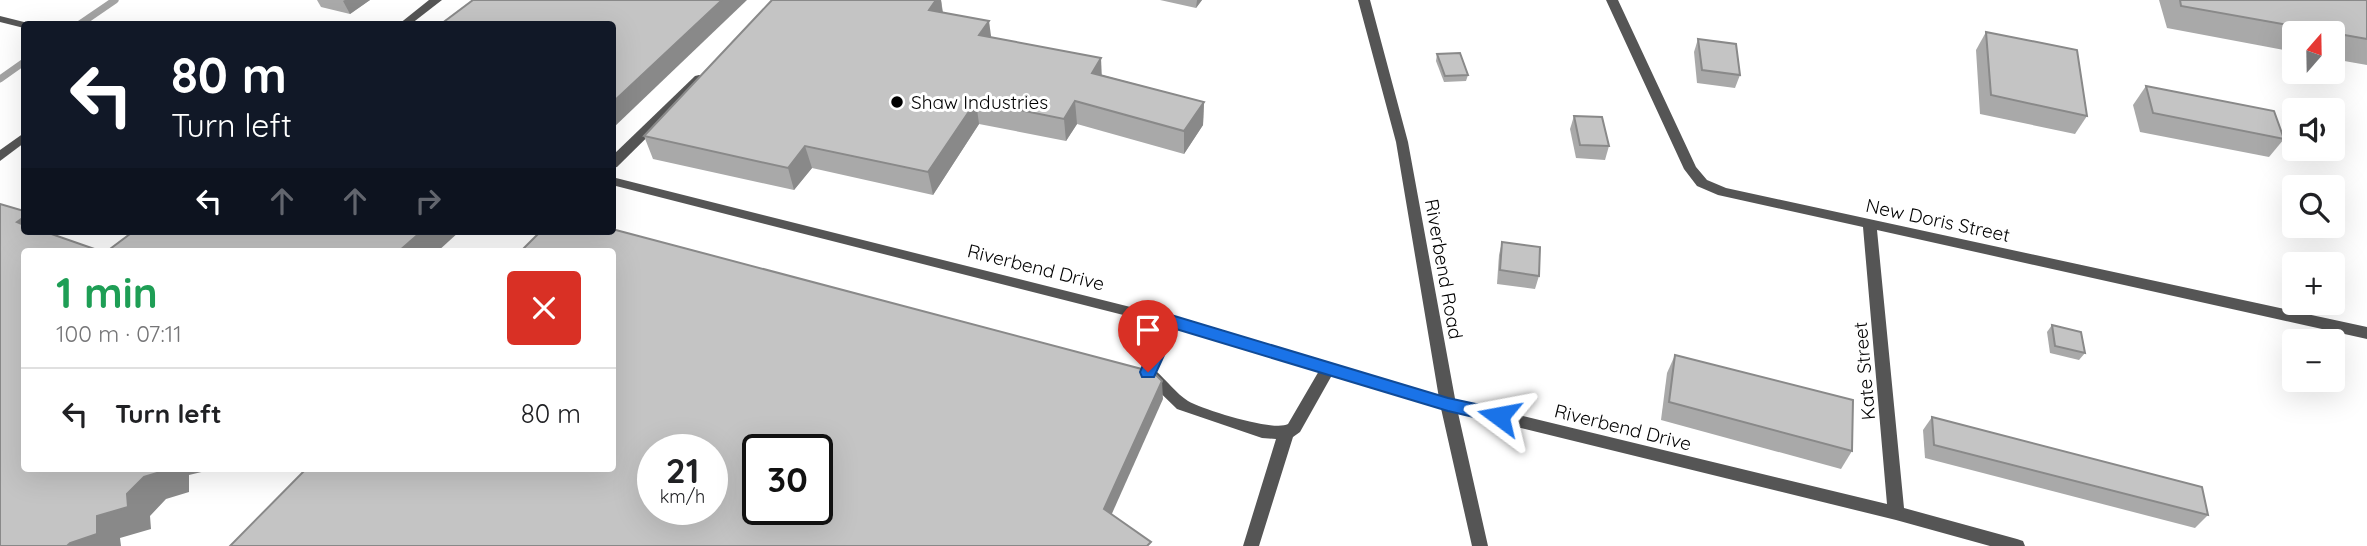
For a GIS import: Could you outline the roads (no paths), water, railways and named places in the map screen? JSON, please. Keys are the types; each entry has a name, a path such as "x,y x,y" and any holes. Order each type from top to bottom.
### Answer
{"street":[{"path":"408,21 436,0"},
{"name":"Riverbend Road","path":"1364,0 1402,142 1448,404 1480,546"},
{"name":"New Doris Street","path":"1612,0 1690,169 1702,183 1723,192 2367,334"},
{"path":"0,19 21,24"},
{"path":"616,160 710,67"},
{"path":"0,157 21,140"},
{"name":"Riverbend Drive","path":"616,182 1171,321 1448,404 1896,513 2017,546"},
{"name":"Kate Street","path":"1870,225 1896,513"},
{"path":"1171,321 1142,370 1182,405 1262,432 1286,433 1294,428 1328,368"},
{"path":"1251,546 1286,433"}],"waterway":[{"path":"84,21 115,0"},
{"path":"0,79 21,64"}],"place":[{"name":"Shaw Industries","path":"897,102"}]}
